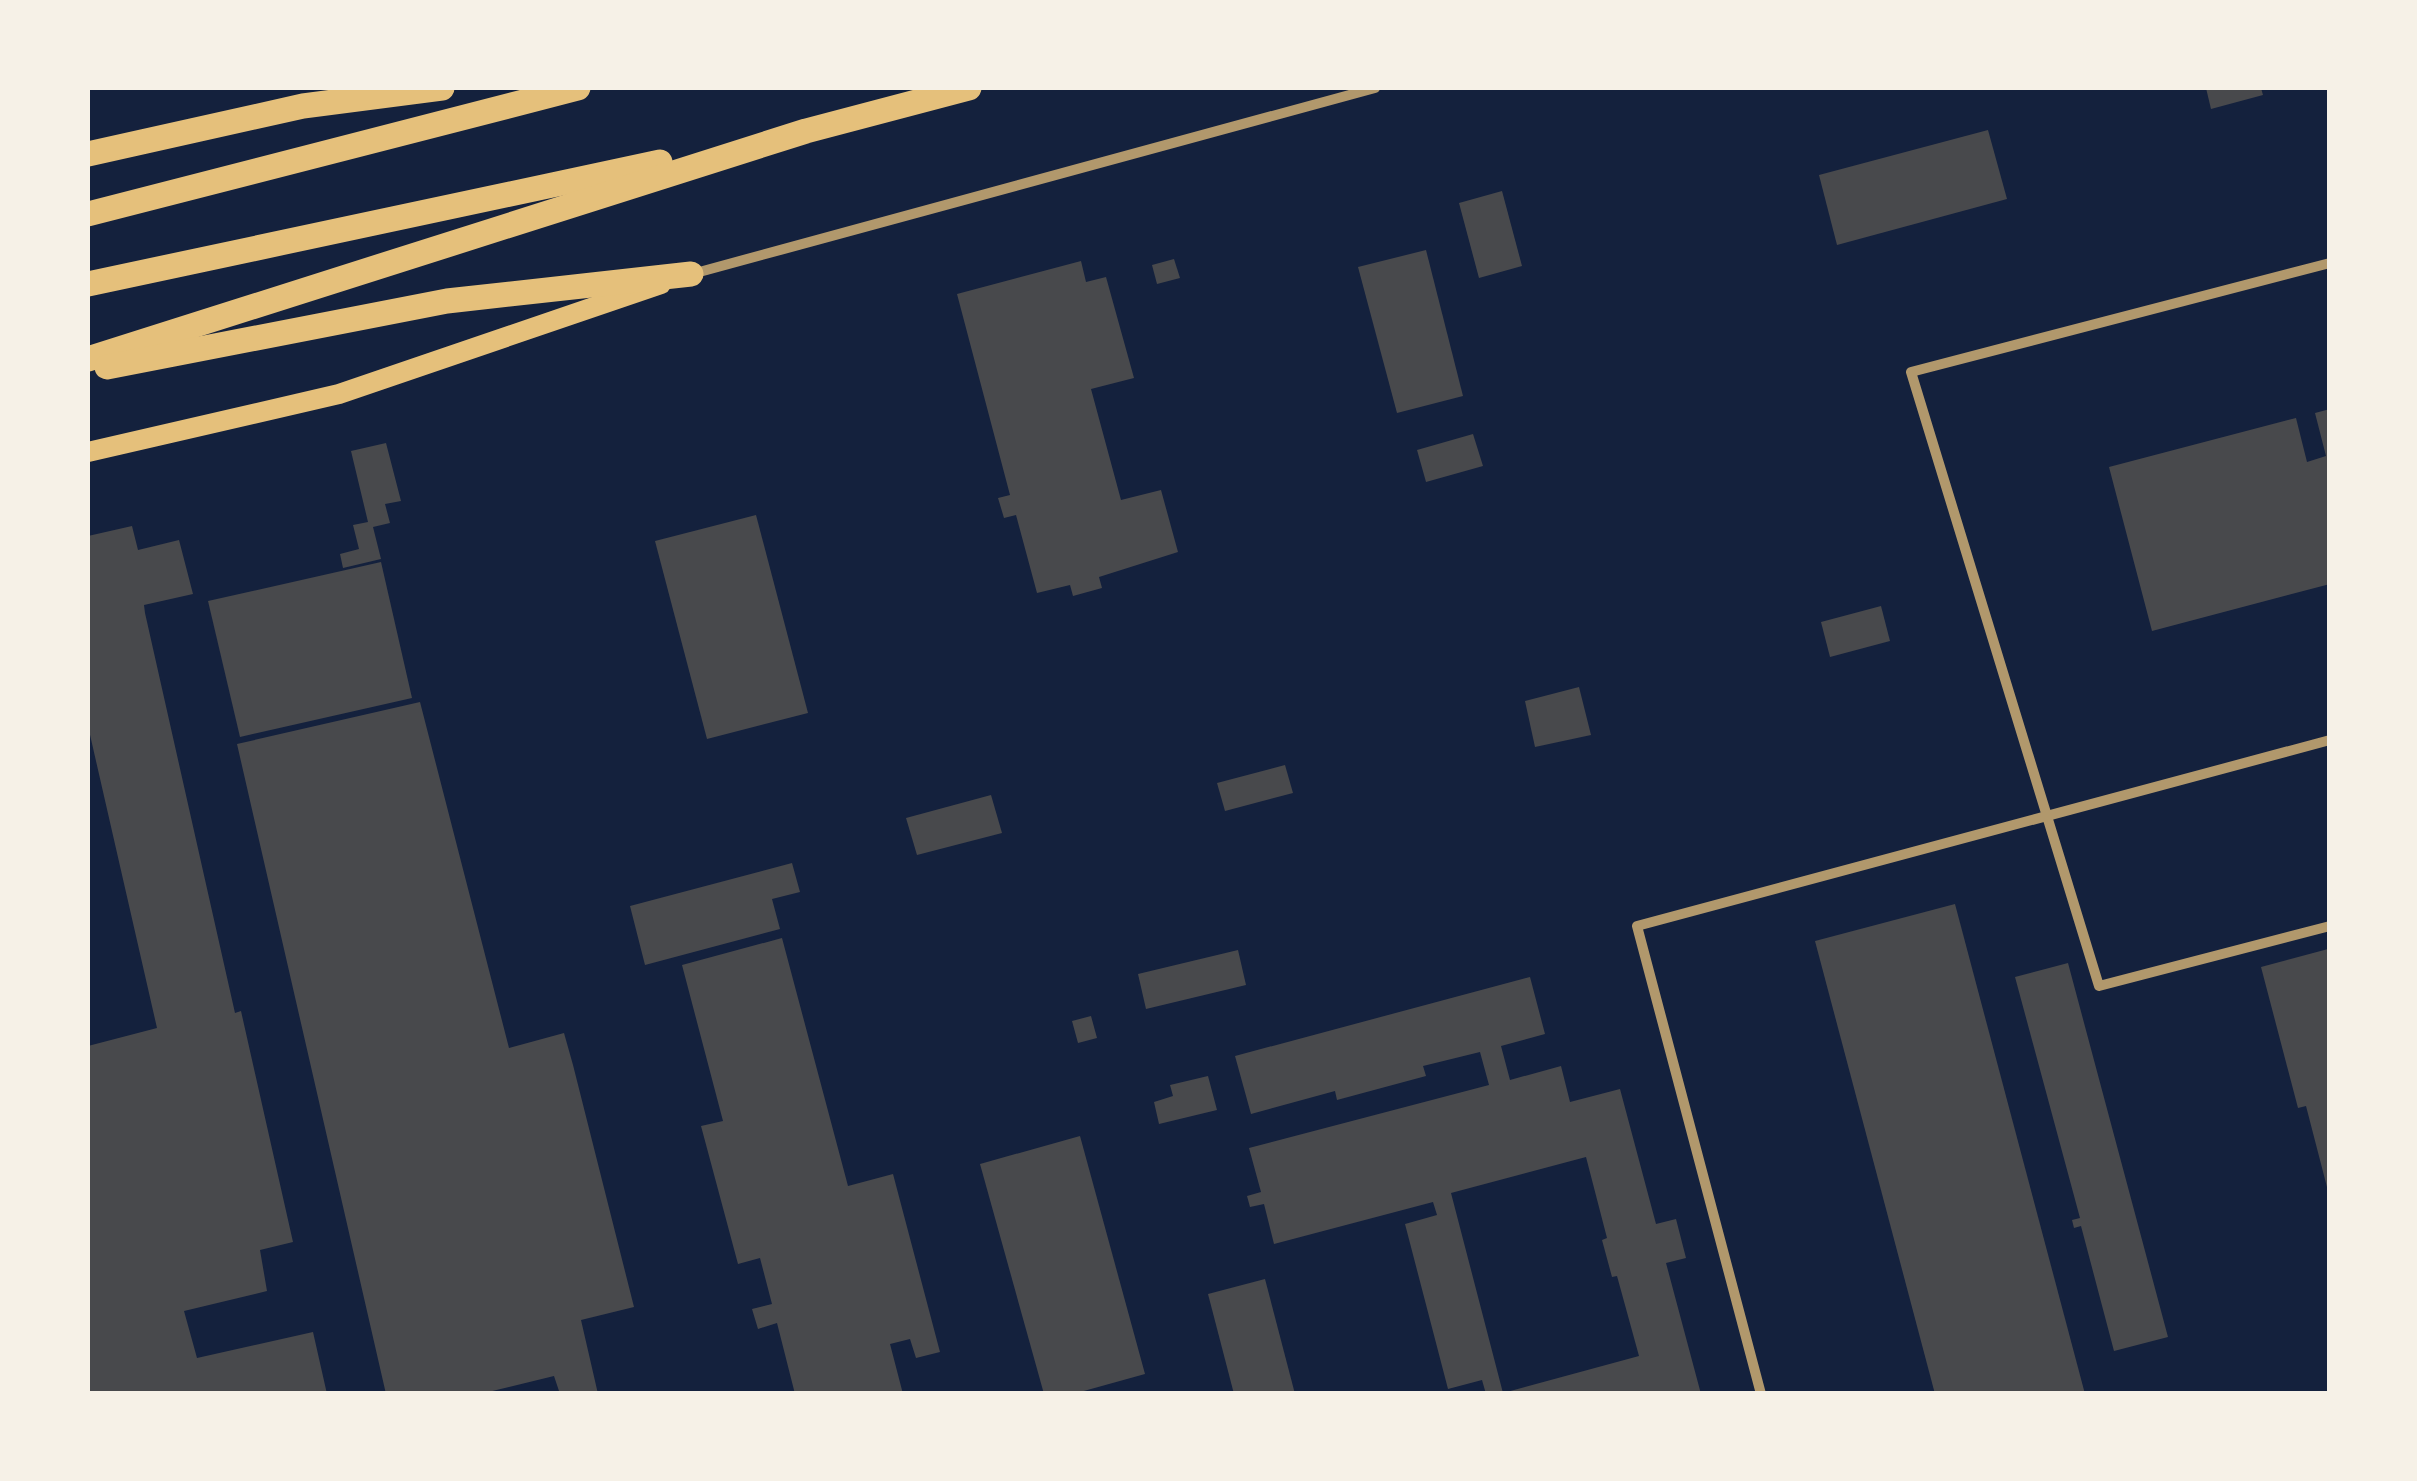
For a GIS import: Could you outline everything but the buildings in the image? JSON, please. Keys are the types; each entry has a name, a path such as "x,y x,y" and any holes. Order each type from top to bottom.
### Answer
{"main road":[{"path":"304,106 335,88"},
{"path":"88,154 304,106 442,88"},
{"path":"88,214 578,88"},
{"path":"88,284 806,131 969,88"},
{"path":"88,359 806,131"},
{"path":"88,371 447,301 691,274"},
{"path":"88,452 339,394 691,274"}],"street":[{"path":"691,274 1374,88"},
{"path":"2330,262 1911,372 2099,986 2330,926"},
{"path":"1761,1394 1637,926 2330,740"}]}
